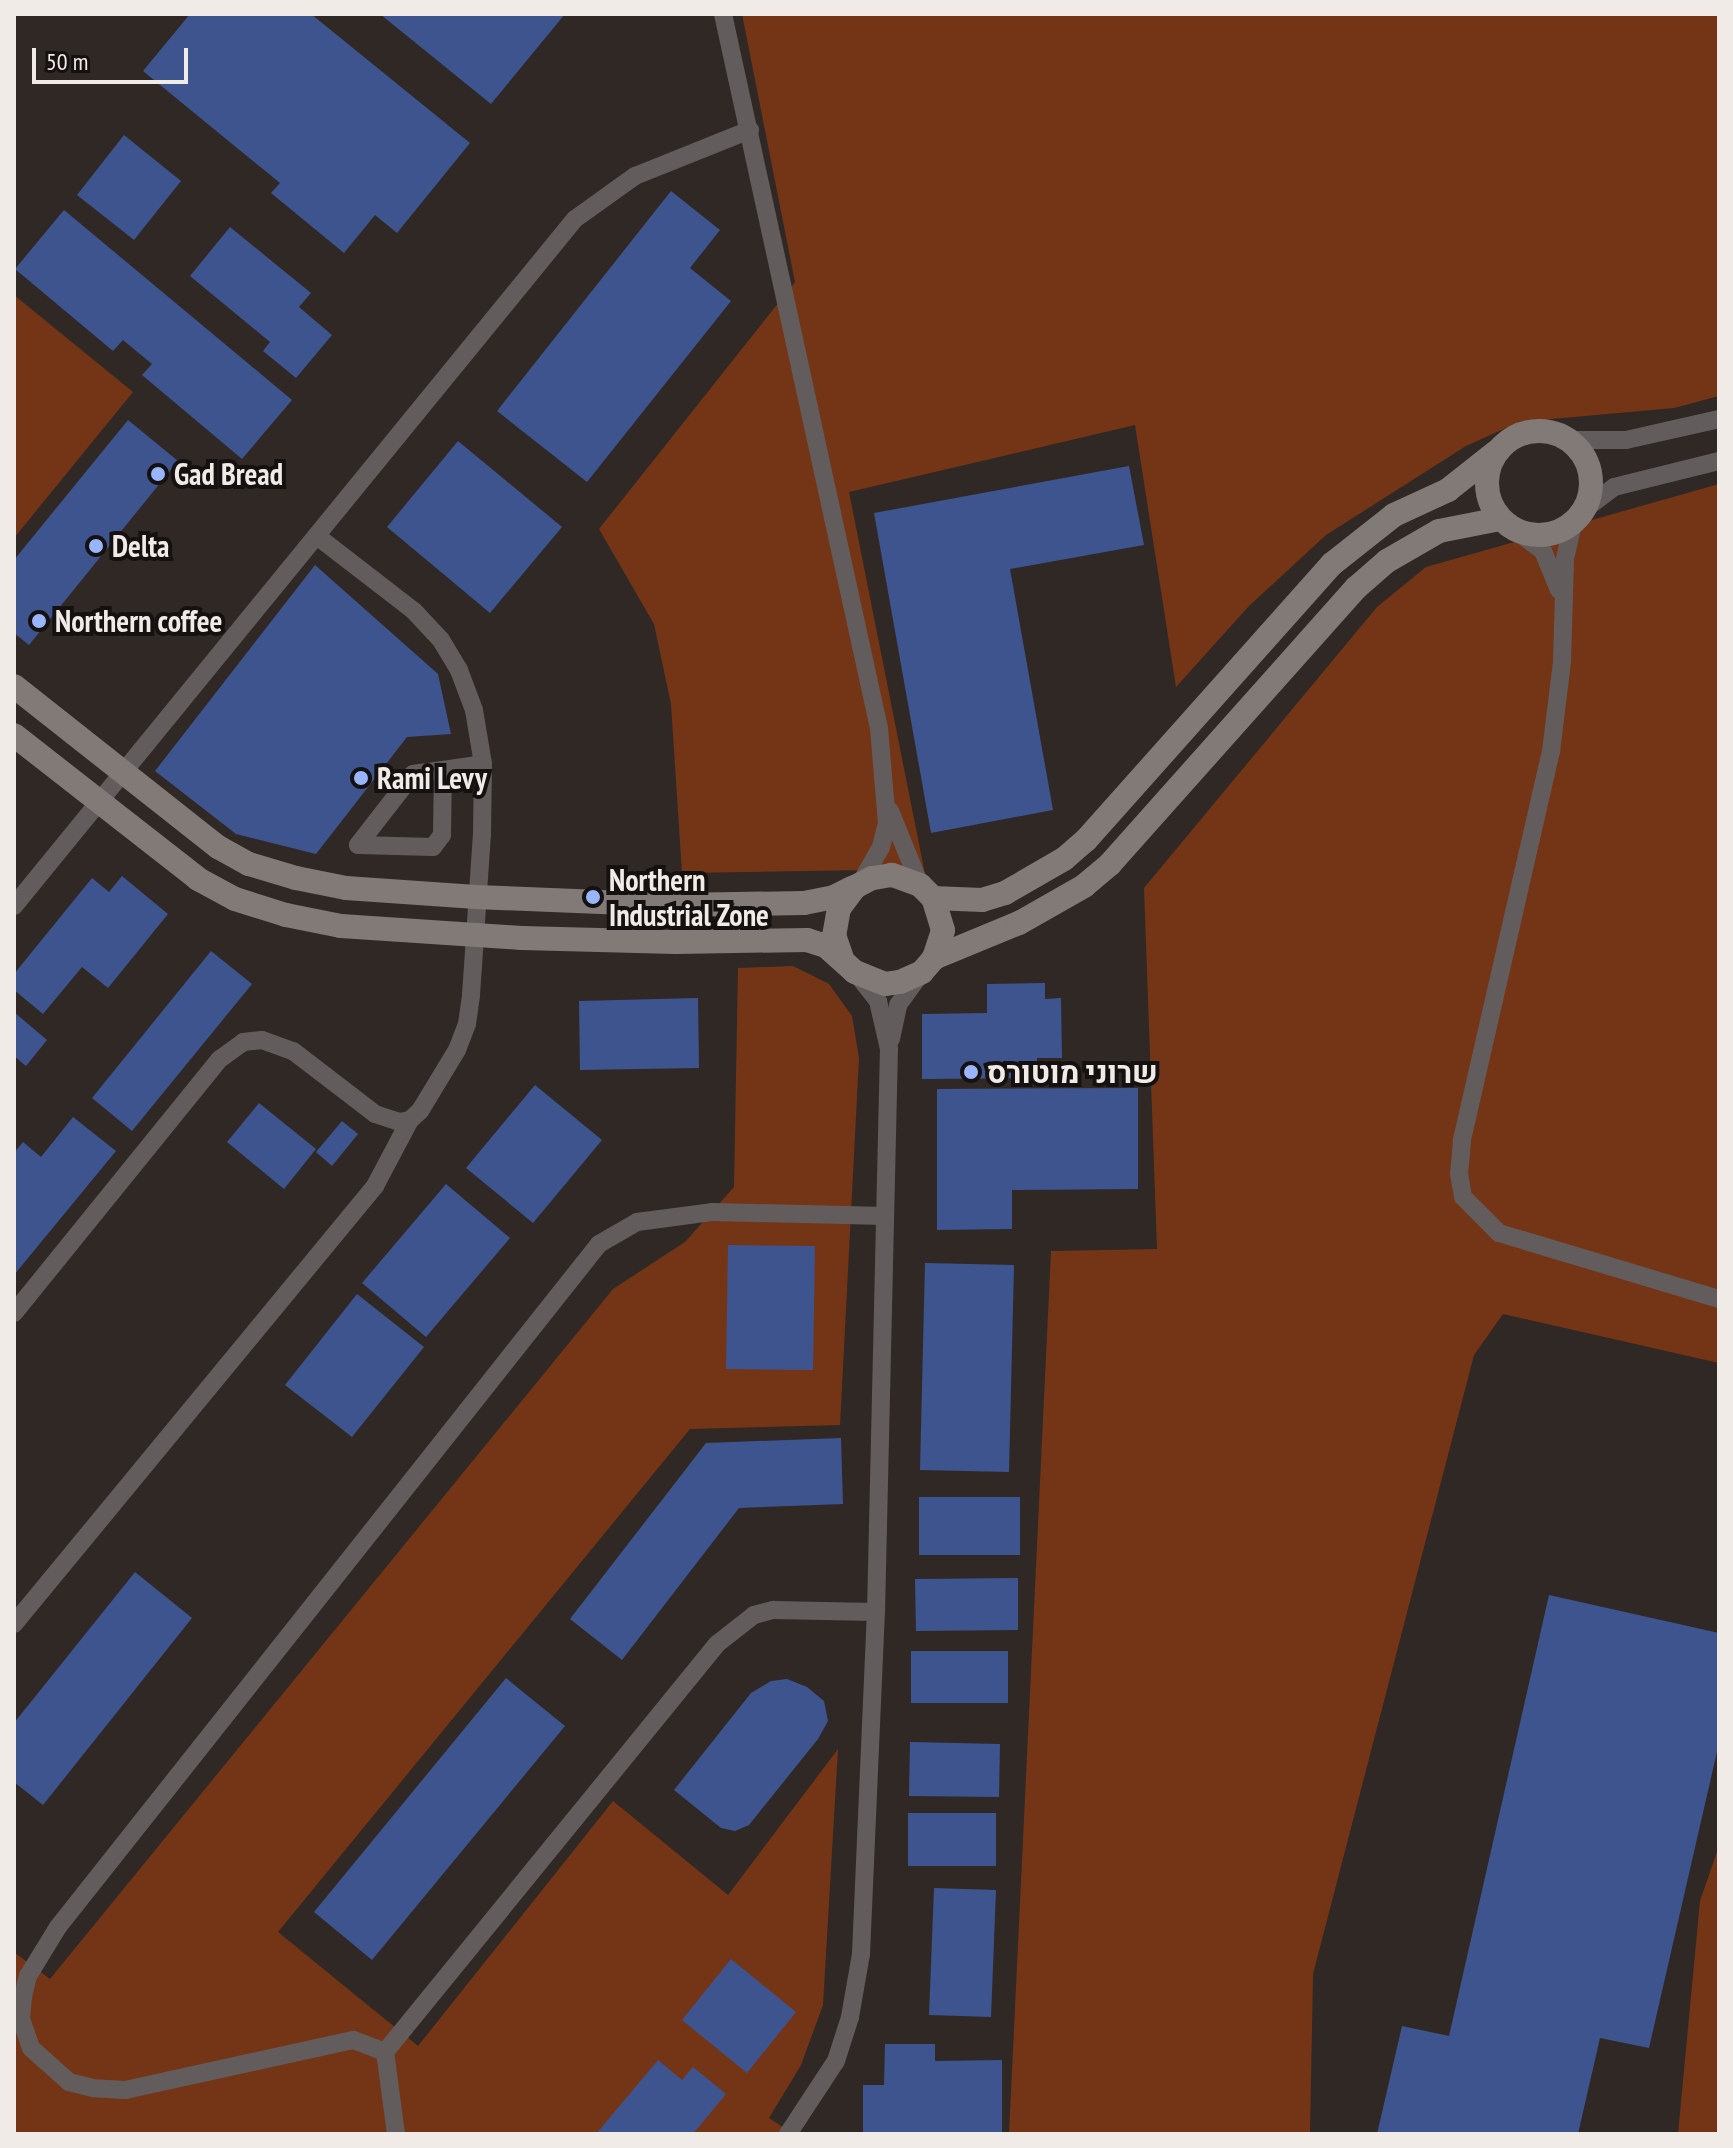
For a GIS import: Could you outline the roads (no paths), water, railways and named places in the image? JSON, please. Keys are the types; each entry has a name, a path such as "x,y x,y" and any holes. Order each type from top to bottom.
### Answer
{"street":[{"path":"723,14 867,660 886,801 887,823 881,847 839,908 834,935 848,965 885,984 900,982 928,965 1019,923 1084,886 1110,864 1356,588 1387,561 1439,531 1508,524 1533,535 1557,533 1614,487 1719,461"},
{"path":"14,906 575,219 635,176 750,130"},
{"path":"1570,440 1626,440 1719,419"},
{"path":"14,686 218,847 249,864 346,888 675,905 804,903 834,897 872,878 892,875 926,892 982,900 1005,893 1064,859 1086,840 1332,564 1394,515 1448,490 1510,439 1536,430 1554,432 1570,440 1583,453 1591,470 1592,488 1579,516 1562,603 1562,662 1551,751 1462,1141 1459,1174 1463,1197 1479,1216 1509,1237 1719,1299"},
{"path":"1496,452 1488,469 1486,487 1490,504 1508,524 1543,551 1555,573 1562,603"},
{"path":"14,1624 375,1186 410,1120 431,1096 457,1050 467,1024 476,935 483,764 474,710 459,670 441,640 414,611 317,536"},
{"path":"14,735 178,865 235,899 286,915 341,926 476,935 675,942 807,940 826,946 848,965 878,1001 889,1049"},
{"path":"443,770 442,835 433,847 358,845 413,774 483,764"},
{"path":"788,2134 836,2061 850,2017 861,1954 876,1612 889,1049 898,1005 928,965 943,928 886,801"},
{"path":"14,1313 220,1059 243,1042 262,1040 279,1044 293,1051 387,1121 410,1120"},
{"path":"385,2052 353,2040 126,2090 69,2082 31,2048 21,2019 28,1976 58,1927 599,1244 637,1222 713,1212 885,1216"},
{"path":"396,2134 385,2052 707,1656 734,1627 754,1615 773,1610 876,1612"}],"place":[{"name":"Gad Bread","path":"158,474"},
{"name":"Delta","path":"96,546"},
{"name":"Northern coffee","path":"39,621"},
{"name":"Rami Levy","path":"361,778"},
{"name":"Northern Industrial Zone","path":"593,897"},
{"name":"שרוני מוטורס","path":"971,1072"}]}
